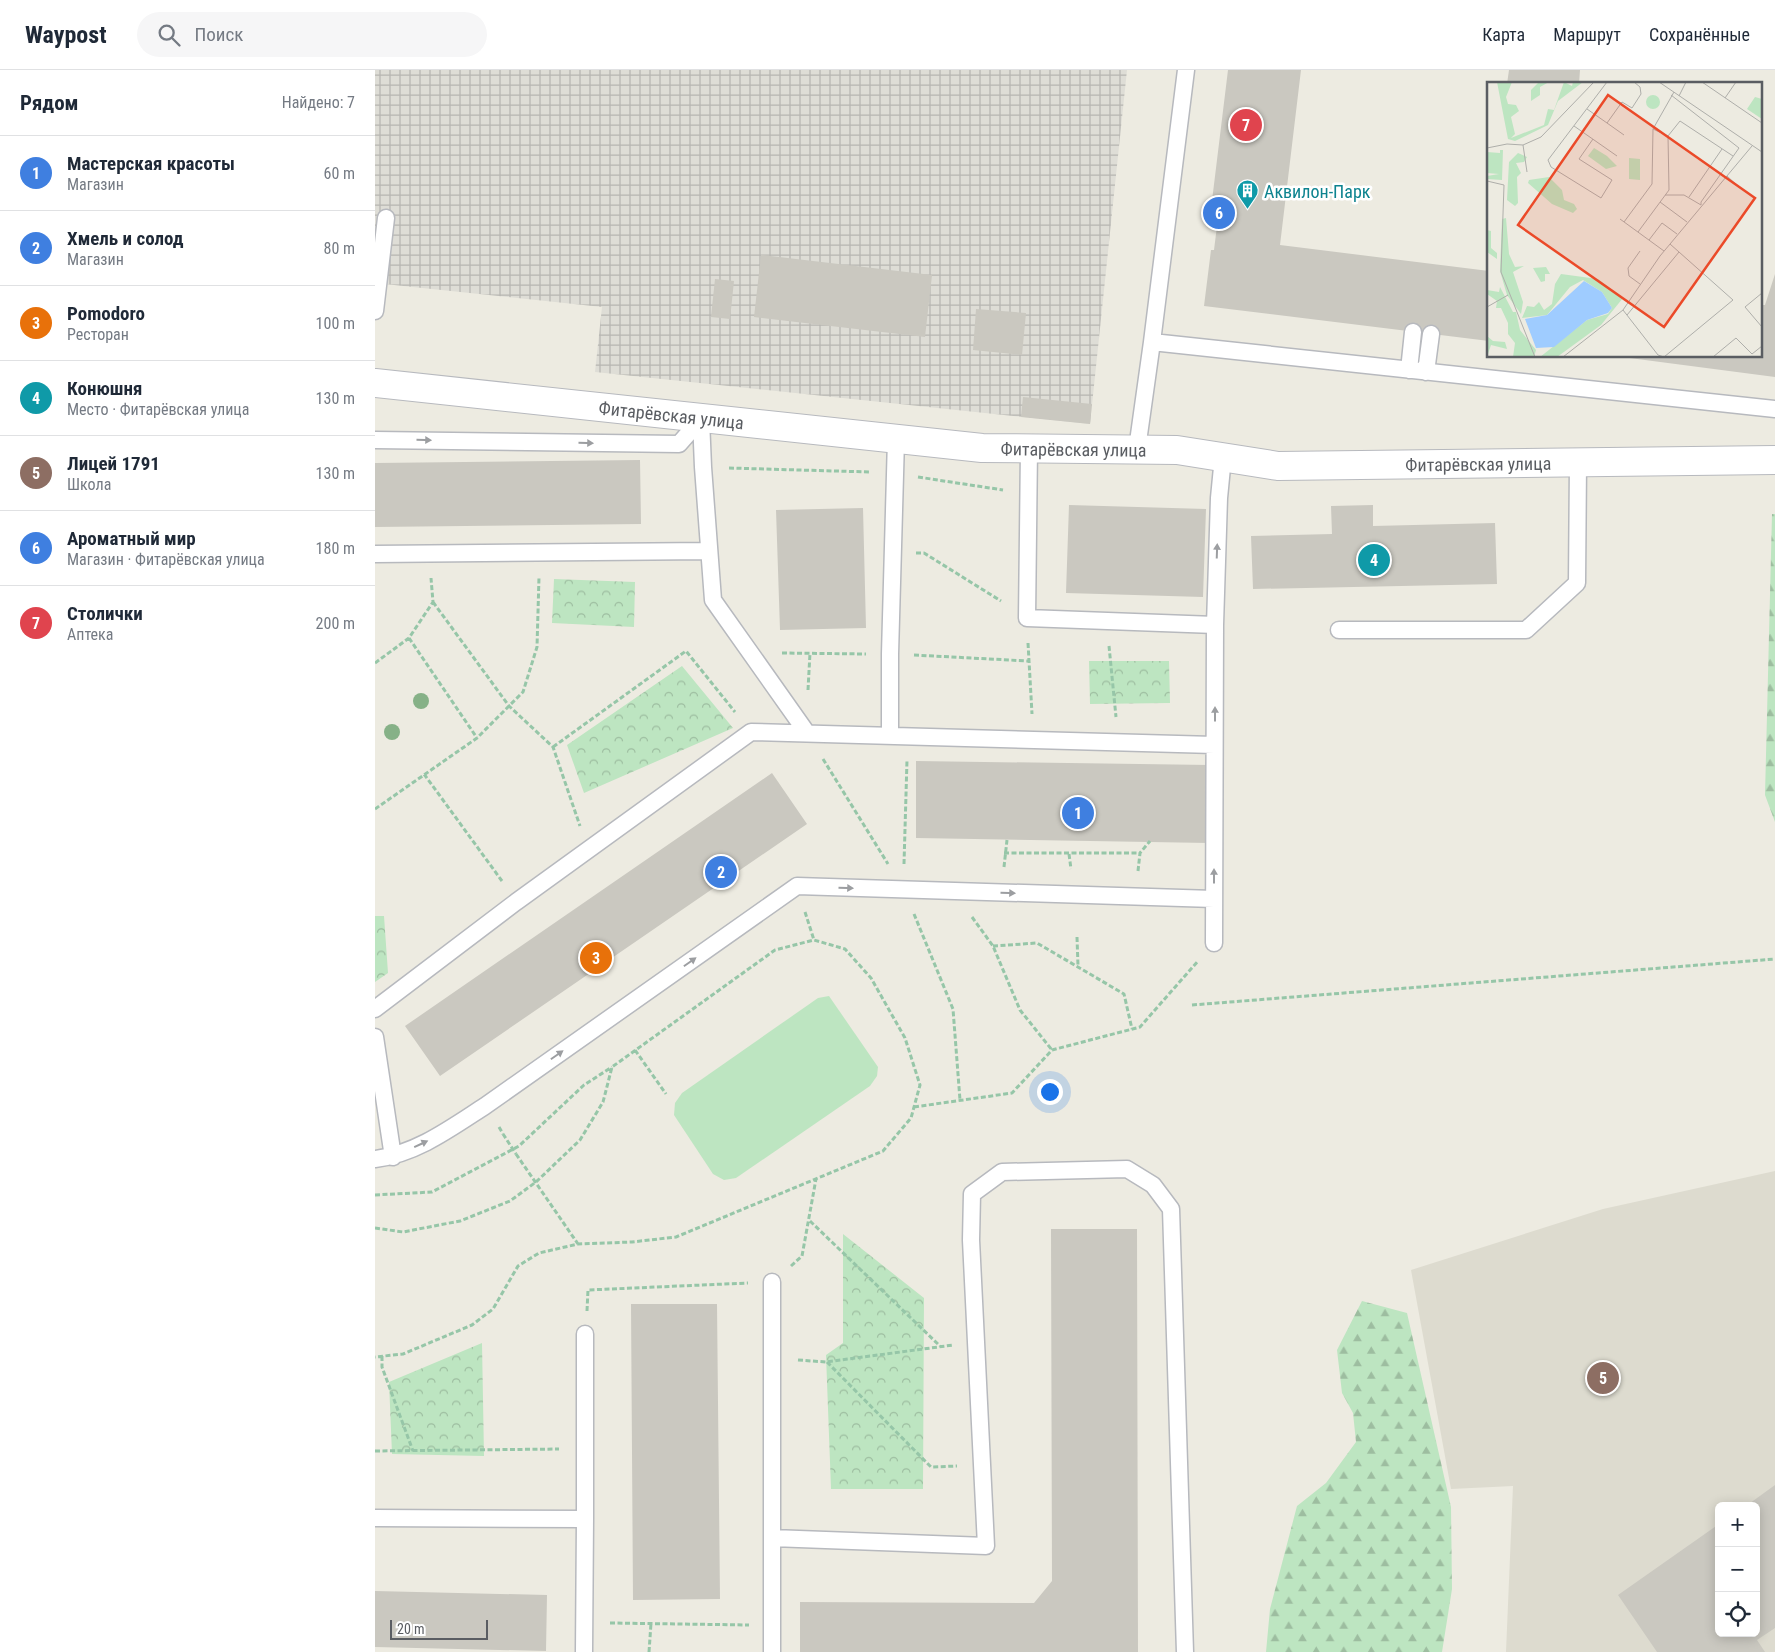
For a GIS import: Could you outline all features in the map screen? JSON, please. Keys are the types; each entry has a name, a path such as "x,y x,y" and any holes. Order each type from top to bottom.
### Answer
{"street":[{"name":"Фитарёвская улица","path":"375,383 982,448 1177,450 1278,466 1775,460"}],"lane":[{"path":"1137,449 1186,70"},
{"path":"375,311 386,218"},
{"path":"1409,370 1413,332"},
{"path":"1426,372 1431,334"},
{"path":"1152,342 1775,409"},
{"path":"375,440 679,444 701,419"},
{"path":"701,419 713,600 807,733"},
{"path":"890,735 896,439"},
{"path":"1029,448 1027,618 1215,625"},
{"path":"1214,943 1215,625 1219,498 1223,457"},
{"path":"1339,630 1526,630 1577,583 1578,463"},
{"path":"375,554 539,551 709,551"},
{"path":"375,1008 751,732 1214,745"},
{"path":"375,1159 393,1157 439,1135 485,1106 797,886 1214,899"},
{"path":"375,1037 393,1157"},
{"path":"772,1538 986,1546 971,1240 972,1194 1002,1172 1127,1169 1153,1185 1171,1209 1185,1652"},
{"path":"772,1282 772,1652"},
{"path":"584,1652 585,1334"},
{"path":"375,1518 585,1519"}],"path":[{"path":"375,809 477,738 523,692 537,647 539,551"},
{"path":"427,553 433,602 509,706 553,747 588,850"},
{"path":"893,553 924,553 1004,603"},
{"path":"375,663 409,638 433,602"},
{"path":"1027,618 1033,740"},
{"path":"1107,621 1118,742"},
{"path":"409,638 477,738"},
{"path":"553,747 685,650 751,732"},
{"path":"807,733 904,890 953,1009 959,1100"},
{"path":"904,890 907,736"},
{"path":"424,774 517,902"},
{"path":"375,800 379,805"},
{"path":"1137,897 1139,854 1150,842"},
{"path":"1004,853 1139,854"},
{"path":"1069,854 1071,870"},
{"path":"1077,937 1078,967"},
{"path":"375,1195 432,1192 519,1146 584,1086 775,950 814,940 845,949 871,978 905,1038 920,1085 911,1118 883,1151 676,1237 632,1242 578,1244 539,1253 518,1266 493,1309 471,1324 403,1354 375,1356"},
{"path":"1052,1050 1020,1010 993,946 1037,943 1124,994 1132,1029"},
{"path":"914,1107 1012,1093 1052,1050 1140,1027 1214,943"},
{"path":"1193,1006 1775,960"},
{"path":"635,1050 666,1094"},
{"path":"375,1228 403,1232 459,1221 510,1200 536,1182 580,1140 603,1102 612,1067"},
{"path":"503,1134 578,1244"},
{"path":"585,1334 588,1290 772,1282 802,1256 816,1178"},
{"path":"809,1220 940,1346"},
{"path":"976,1342 826,1362 931,1467 982,1466"},
{"path":"382,1356 382,1367 413,1451"},
{"path":"375,1452 585,1449"},
{"path":"585,1622 772,1626"},
{"path":"649,1652 651,1624"}],"shaded area":[{"path":"375,70 1127,70 1090,424 595,372 602,307 375,283"},
{"path":"1775,1171 1775,1652 1506,1652 1513,1486 1451,1489 1411,1270 1603,1209"}],"green space":[{"path":"1772,514 1775,514 1775,822 1765,795"},
{"path":"554,579 635,582 634,627 552,623"},
{"path":"1089,661 1169,661 1170,703 1090,704"},
{"path":"682,666 733,728 584,793 567,745"},
{"path":"375,916 384,916 388,973 375,982"},
{"path":"829,996 878,1067 877,1076 870,1086 736,1178 724,1180 713,1174 674,1115 675,1103 682,1093 818,998"},
{"path":"843,1234 924,1298 923,1489 831,1489 826,1355 843,1343"},
{"path":"1362,1301 1407,1313 1451,1507 1452,1589 1442,1652 1266,1652 1270,1609 1297,1506 1326,1483 1356,1442 1353,1413 1342,1393 1337,1350"},
{"path":"482,1343 484,1456 392,1454 389,1382"}],"building":[{"name":"Аквилон-Парк","path":"1228,70 1301,70 1280,245 1487,271 1487,341 1204,306 1211,250 1214,250 1218,218 1210,217"},
{"path":"1509,70 1580,70 1579,82 1507,82"},
{"path":"761,255 932,275 925,337 754,317"},
{"path":"1775,274 1775,377 1630,358 1763,358 1763,305 1765,305"},
{"path":"715,279 734,281 730,319 711,317"},
{"path":"976,309 1026,313 1022,355 973,350"},
{"path":"1023,397 1092,404 1090,424 1021,417"},
{"path":"640,460 641,524 375,527 375,463"},
{"path":"1069,505 1206,509 1203,597 1066,593"},
{"path":"1373,505 1373,526 1495,523 1497,584 1253,589 1251,536 1332,534 1331,506"},
{"path":"863,508 866,628 780,630 776,510"},
{"path":"916,761 1210,765 1209,843 916,838"},
{"path":"772,773 807,824 440,1076 405,1026"},
{"path":"1051,1229 1137,1229 1138,1652 800,1652 800,1602 1034,1603 1052,1581"},
{"path":"631,1304 717,1304 720,1599 633,1600"},
{"path":"1775,1485 1775,1628 1757,1640 1765,1652 1657,1652 1618,1595 1715,1527 1715,1637 1760,1637 1760,1502 1752,1502"},
{"path":"375,1591 547,1595 546,1651 375,1647"}],"place":[{"name":"Столички","path":"1246,125"},
{"name":"Аквилон-Парк","path":"1248,210"},
{"name":"Ароматный мир","path":"1219,213"},
{"name":"Конюшня","path":"1374,560"},
{"name":"Мастерская красоты","path":"1078,813"},
{"name":"Хмель и солод","path":"721,872"},
{"name":"Pomodoro","path":"596,958"},
{"name":"Лицей 1791","path":"1603,1378"}]}
